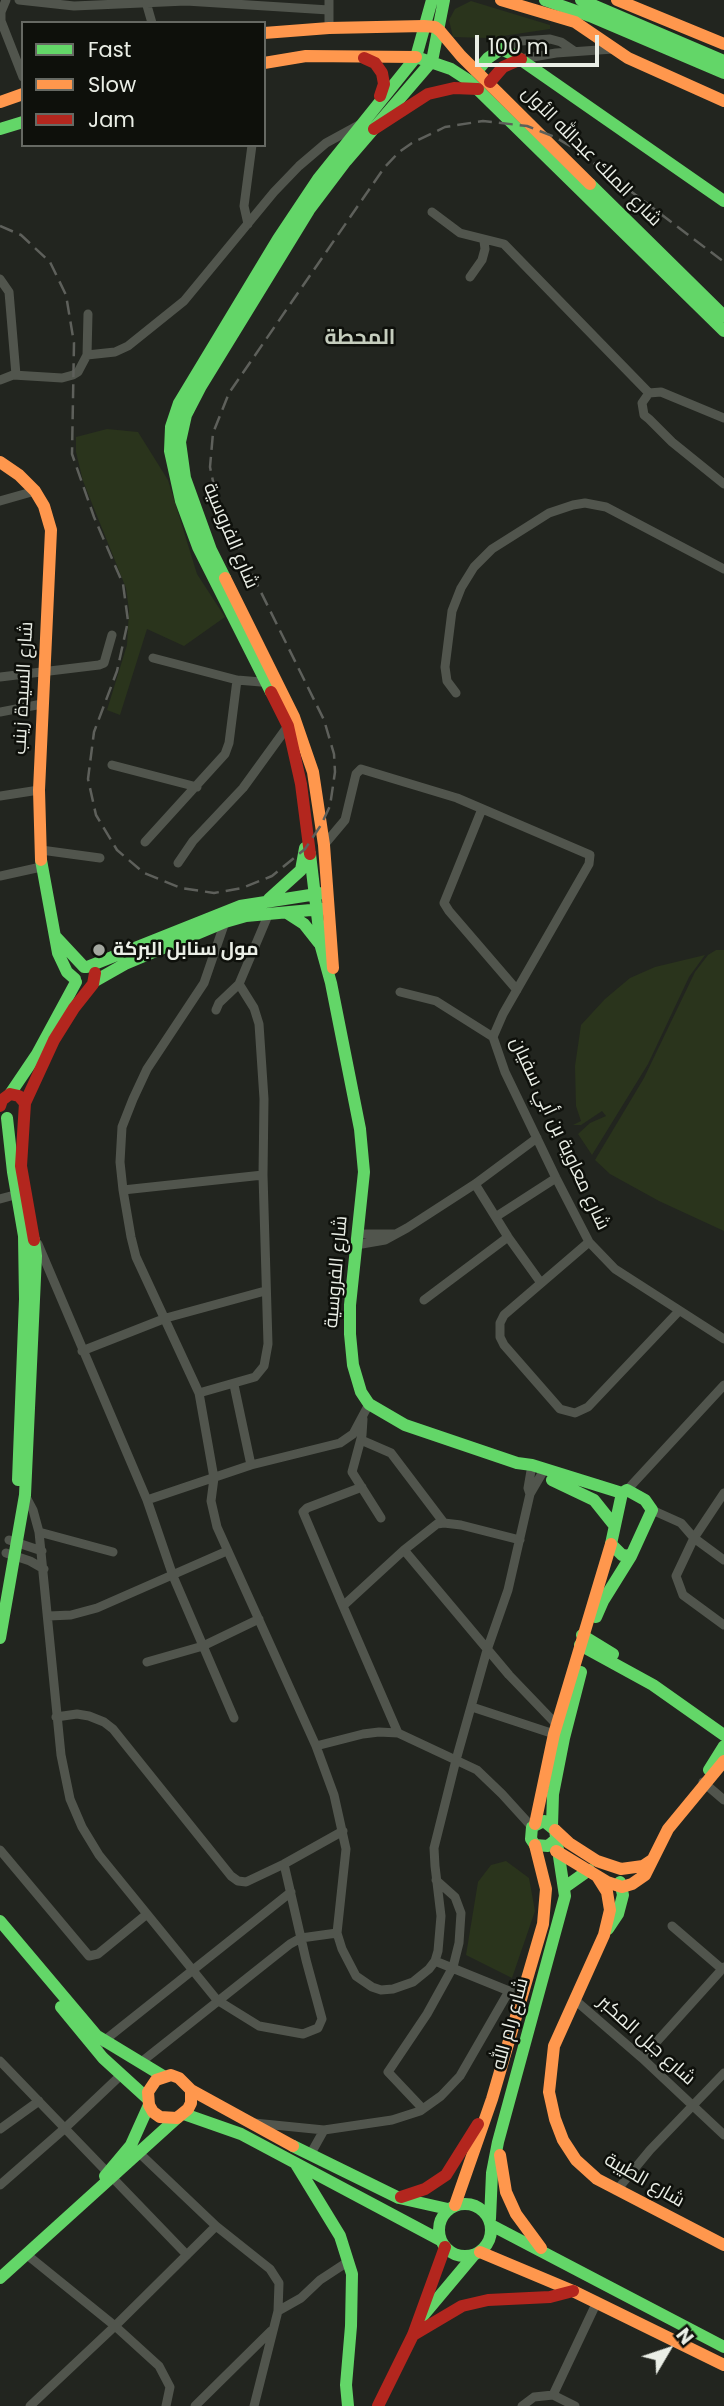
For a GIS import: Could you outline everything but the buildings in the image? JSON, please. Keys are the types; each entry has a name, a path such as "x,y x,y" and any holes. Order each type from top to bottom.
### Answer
{"main road":[{"path":"501,0 575,22 614,49 724,101"},
{"path":"545,0 724,73"},
{"path":"581,0 724,61"},
{"path":"617,0 724,44"},
{"name":"شارع الفروسية","path":"369,1404 357,1382 350,1334 350,1305 364,1172 360,1129 331,983 321,947 322,909 314,825 317,790 294,717 198,547 173,472 169,437 179,403 300,204 416,57 424,26 443,1"},
{"name":"شارع الفروسية","path":"321,893 324,845 314,825 288,726 271,679 194,508 181,456 183,426 192,401 302,220 331,180 432,61 443,1"},
{"path":"266,33 329,28 437,28"},
{"name":"شارع الملك عبدالله الأول","path":"437,28 477,71 484,86 541,153 724,331"},
{"path":"477,71 488,58 501,49 521,59 550,87 724,201"},
{"path":"357,55 375,63 384,78 381,94 371,111"},
{"name":"شارع الملك عبدالله الأول","path":"266,63 306,56 416,57 432,61 484,86 724,316"},
{"path":"374,129 428,94 454,88 484,86 503,67 521,59"},
{"path":"0,102 21,95"},
{"path":"0,129 21,123"},
{"name":"شارع السيدة زينب","path":"0,462 19,475 35,491 49,518 51,530 39,790 41,867 53,935 62,964 76,981"},
{"path":"267,907 301,870 314,825"},
{"path":"0,1585 25,1495 36,1256 34,1236 21,1193 3,1107 37,1054 76,981 76,972 267,907 321,893"},
{"path":"76,981 84,988 93,984 137,953 228,910 267,907 287,913 304,923 321,947"},
{"path":"287,913 322,909"},
{"name":"شارع الفروسية","path":"322,909 333,971 331,983"},
{"path":"3,1107 18,1118 25,1108 54,1040 93,984 94,972 53,935"},
{"path":"0,1638 17,1491 25,1299 21,1166 25,1108 19,1096 3,1107"},
{"path":"369,1404 405,1425 517,1463 576,1490 594,1500 614,1525"},
{"path":"537,1471 624,1492 645,1500 652,1510"},
{"name":"شارع رام الله","path":"533,1825 624,1492"},
{"name":"شارع رام الله","path":"585,1642 603,1601 631,1556 652,1510"},
{"path":"611,1544 622,1555 631,1556"},
{"path":"585,1642 721,1730 722,1754 702,1786 668,1829 645,1875 632,1884 622,1887 616,1875 594,1869 550,1840 544,1821 533,1825 530,1833 550,1840 569,1843 594,1869"},
{"name":"شارع رام الله","path":"451,2207 492,2099 546,1908 558,1732"},
{"name":"شارع رام الله","path":"491,2222 492,2173 498,2142 563,1908 565,1888 550,1840"},
{"path":"565,1888 594,1869 627,1870 643,1866 655,1857"},
{"name":"شارع الطيبة","path":"594,1869 609,1900 610,1910 604,1935"},
{"name":"شارع الطيبة","path":"622,1887 623,1895 618,1914 604,1935 554,2046 548,2092 563,2140 576,2160 597,2179 724,2245"},
{"path":"0,1921 88,2028 121,2075 160,2117 181,2116 241,2134 460,2255 477,2253 573,2291 724,2365"},
{"path":"0,1930 99,2045 163,2076 180,2078 191,2090 310,2155 399,2198 451,2207 462,2203 476,2206 491,2222 548,2257 724,2347"},
{"path":"135,2150 151,2085 163,2076"},
{"path":"0,2278 95,2191 135,2150 181,2116 191,2103 191,2090"},
{"path":"399,2198 416,2193 446,2175 492,2099"},
{"path":"498,2142 502,2176 516,2214 548,2257"},
{"path":"296,2164 334,2225 352,2274 346,2385 348,2406"},
{"path":"372,2406 380,2401 419,2320 442,2244 440,2222 451,2207"},
{"path":"419,2320 489,2239 491,2222"},
{"path":"413,2335 462,2306 488,2300 550,2297 573,2291"}],"street":[{"path":"6,0 1,21 21,72"},
{"path":"19,0 59,6 186,1 329,5 329,28"},
{"path":"145,2 151,21"},
{"path":"501,49 521,41 550,39 561,42 574,51"},
{"path":"521,59 574,51 614,49"},
{"path":"87,355 115,352 128,346 190,295 299,166 326,143 361,124"},
{"path":"248,224 244,206 251,147"},
{"path":"432,212 460,233 504,244 649,393 667,393 724,418"},
{"path":"470,277 482,260 484,241"},
{"path":"0,279 9,292 16,375"},
{"path":"0,380 16,375 68,377 78,372 87,355 88,314"},
{"path":"649,393 642,403 644,415 672,442 724,484"},
{"path":"0,501 35,491"},
{"path":"456,692 447,681 445,661 452,611 467,577 482,557 501,541 560,508 585,503 606,507 724,569"},
{"path":"0,677 99,666 104,663 112,635"},
{"path":"153,658 237,680 271,679"},
{"path":"145,842 225,754 237,680"},
{"path":"0,712 42,704"},
{"path":"178,863 198,835 243,788 288,726"},
{"path":"112,765 197,787"},
{"name":"شارع معاوية بن أبي سفيان","path":"324,845 345,820 356,774 361,769 431,788 590,855 591,858 493,1037 505,1072 589,1242 615,1269 724,1339"},
{"path":"0,796 39,790"},
{"path":"482,809 444,903 517,990"},
{"path":"41,850 100,858"},
{"path":"0,876 41,867"},
{"path":"216,1010 219,1003 239,984 267,907"},
{"path":"225,922 204,983 147,1069 133,1099 122,1128 120,1162 123,1189 136,1257 199,1393 214,1478 212,1508 227,1551 330,1780 344,1831 346,1849 337,1933 352,1971 364,1982 381,1990 413,1982 435,1961 441,1931 435,1848 487,1650 509,1590 530,1494 528,1488 537,1471"},
{"path":"199,1393 255,1377 264,1366 268,1345 262,1175 264,1099 259,1024 254,1008 239,984"},
{"path":"400,992 436,1001 493,1037"},
{"path":"357,1240 395,1234 475,1184 537,1138"},
{"path":"123,1189 262,1175"},
{"path":"497,1216 556,1178"},
{"path":"475,1184 541,1283"},
{"path":"0,1199 21,1193"},
{"path":"34,1236 147,1500 173,1576 234,1718"},
{"path":"424,1300 508,1237"},
{"path":"589,1242 504,1315 499,1323 503,1345 560,1409 575,1413 588,1407 679,1311"},
{"path":"82,1351 166,1318 265,1291"},
{"path":"234,1385 251,1465"},
{"path":"624,1492 724,1385"},
{"path":"147,1500 251,1465 340,1443 353,1434 369,1404"},
{"path":"363,1418 361,1440 352,1469 381,1518"},
{"path":"361,1440 391,1453 444,1523"},
{"path":"362,1487 303,1511 398,1733"},
{"path":"724,1493 694,1538 677,1571 679,1588 683,1595 724,1625"},
{"path":"25,1495 33,1510 39,1532 49,1616 56,1717 64,1772 75,1813 99,1855 217,2000 259,2026 303,2034 318,2028 322,2019 321,2010 284,1864"},
{"path":"652,1510 681,1523 694,1538 724,1560"},
{"path":"343,1606 404,1550 437,1524 461,1525 520,1540"},
{"path":"39,1532 113,1552"},
{"path":"11,1548 41,1551"},
{"path":"11,1548 44,1569"},
{"path":"404,1550 558,1732"},
{"path":"49,1616 71,1615 97,1608 227,1551"},
{"path":"147,1662 203,1646 259,1619"},
{"path":"472,1707 558,1732"},
{"path":"56,1717 77,1714 89,1716 113,1729 233,1879 246,1882 344,1831"},
{"path":"316,1746 379,1731 398,1733 477,1770 533,1825"},
{"path":"702,1786 724,1800"},
{"path":"0,1850 89,1956 97,1954 147,1914"},
{"path":"423,2109 388,2072 427,2014 453,1967 461,1913 455,1897 436,1880"},
{"path":"99,2045 291,1892"},
{"path":"642,2058 723,1968 671,1926"},
{"path":"140,2063 290,1944 301,1938 337,1933"},
{"path":"435,1961 509,1991 523,1992"},
{"path":"250,2122 324,2130 407,2117 423,2109 460,2076 509,1991"},
{"name":"شارع جبل المكبر","path":"575,2000 724,2135"},
{"path":"0,2061 187,2255"},
{"path":"617,2190 650,2150 724,2073"},
{"path":"0,2185 121,2075"},
{"path":"0,2129 39,2101"},
{"path":"310,2155 324,2130"},
{"path":"135,2150 274,2274 279,2283 278,2311 256,2404"},
{"path":"30,2406 116,2326 216,2225"},
{"path":"26,2254 116,2326 164,2372 171,2392 166,2406"},
{"path":"278,2311 301,2298 320,2280 349,2261"},
{"path":"553,2395 596,2304"},
{"path":"195,2406 274,2329"},
{"path":"522,2406 534,2397 553,2395 575,2406"}],"green space":[{"path":"471,1 550,25 550,29 489,38 453,37 449,20 455,9"},
{"path":"107,429 138,432 168,480 197,574 225,617 184,646 147,629 120,715 107,710 127,645 129,610 126,588 83,481 76,452 76,437"},
{"path":"716,950 724,950 724,1231 659,1201 610,1174 595,1160 644,1078 695,972 708,955"},
{"path":"705,955 689,977 648,1064 592,1155 578,1134 590,1123 606,1116 602,1111 581,1125 573,1125 581,1121 576,1106 575,1066 581,1025 605,999 630,978 655,967"},
{"path":"506,1861 529,1878 535,1911 512,1978 466,1955 478,1882 491,1865"}],"railway":[{"path":"0,226 21,235 50,262 66,295 74,343 72,454 94,517 123,584 128,621 117,671 94,732 88,779 96,815 117,850 144,873 181,888 214,893 242,888 272,876 305,849 330,806 335,772 334,754 324,720 218,505 210,467 213,433 229,393 384,168 412,143 445,127 483,121 527,126 555,137 575,149 724,262"}],"traffic: fast":[{"path":"432,0 416,57 451,69 468,80 724,331"},
{"path":"432,61 444,0"},
{"path":"545,0 590,16 724,73"},
{"path":"581,0 724,61"},
{"path":"477,71 488,58 501,49 514,55 724,201"},
{"path":"271,692 198,547 181,501 170,451 171,427 179,403 278,239 318,179 416,57"},
{"path":"225,578 211,550 185,478 180,442 186,415 309,210 346,161 432,61"},
{"path":"0,129 21,123"},
{"path":"590,184 724,316"},
{"path":"269,899 301,870 305,848"},
{"path":"310,854 321,947 331,983 360,1129 364,1172 350,1305 350,1334 353,1365 361,1392 369,1404 405,1425 517,1463 532,1465 622,1493"},
{"path":"41,860 58,953 67,972 75,979"},
{"path":"87,967 240,906 323,893"},
{"path":"95,981 125,964 225,922 246,916 322,909"},
{"path":"287,913 304,924 319,943"},
{"path":"56,937 84,967"},
{"path":"10,1094 37,1054 76,982"},
{"path":"7,1118 24,1236 25,1299 18,1480"},
{"path":"0,1638 25,1495 36,1256 34,1240"},
{"path":"552,1480 594,1500 614,1525"},
{"path":"627,1490 645,1500 652,1510 631,1556 622,1555 611,1544 622,1493 627,1490"},
{"path":"596,1617 631,1556"},
{"path":"582,1635 613,1654"},
{"path":"580,1645 653,1685 724,1735"},
{"path":"552,1826 553,1794 581,1672"},
{"path":"709,1770 724,1746"},
{"path":"490,2219 492,2173 498,2142 565,1896 555,1830 544,1821 532,1827 531,1839 535,1845 548,1846 555,1840"},
{"path":"565,1887 589,1870"},
{"path":"608,1929 618,1914 623,1895 620,1882"},
{"path":"0,1921 97,2036 163,2076"},
{"path":"61,2007 103,2058 148,2099"},
{"path":"105,2176 131,2145 149,2105"},
{"path":"184,2114 241,2134 440,2240"},
{"path":"0,2278 177,2118"},
{"path":"293,2146 399,2198 448,2209"},
{"path":"296,2164 340,2236 352,2274 346,2385 348,2406"},
{"path":"465,2204 484,2211 491,2230 484,2249 465,2256 446,2249 439,2230 446,2211 465,2204"},
{"path":"491,2225 724,2347"},
{"path":"422,2317 474,2255"}],"traffic: slow":[{"path":"501,0 575,22 628,58 724,101"},
{"path":"617,0 724,44"},
{"path":"266,33 329,28 424,26"},
{"path":"424,26 435,27 440,31 461,56 590,184"},
{"path":"266,63 306,56 416,57"},
{"path":"0,102 21,95"},
{"path":"0,462 19,475 35,491 44,506 51,530 39,790 41,860"},
{"path":"225,578 294,717 313,772 324,845 333,968"},
{"path":"535,1824 554,1734 611,1544"},
{"path":"556,1851 607,1882 622,1887 632,1884 645,1875 668,1829 724,1761"},
{"path":"555,1830 569,1843 597,1861 621,1869 643,1866 652,1860"},
{"path":"455,2205 492,2099 543,1924 546,1889 535,1845"},
{"path":"597,1876 607,1892 610,1910 604,1935 554,2046 549,2092 555,2119 563,2140 576,2160 597,2179 724,2245"},
{"path":"191,2090 191,2103 177,2118 160,2117 149,2105 148,2092 156,2080 171,2075 179,2078 191,2090 293,2146"},
{"path":"500,2155 506,2192 516,2214 541,2248"},
{"path":"480,2252 573,2291 724,2365"}],"traffic: jam":[{"path":"364,58 375,63 382,73 384,84 380,96"},
{"path":"490,82 503,67 521,59"},
{"path":"374,129 428,94 454,88 478,89"},
{"path":"271,692 288,726 301,784 310,854"},
{"path":"25,1103 54,1040 93,984 95,973"},
{"path":"0,1106 2,1100 10,1094 19,1096 25,1103 21,1166 34,1240"},
{"path":"401,2197 425,2189 446,2175 478,2124"},
{"path":"378,2406 413,2335 445,2247"},
{"path":"413,2335 462,2306 488,2300 550,2297 573,2291"}],"place":[{"name":"مول سنابل البركة","path":"99,950"}],"district":[{"name":"المحطة","path":"360,339"}]}
